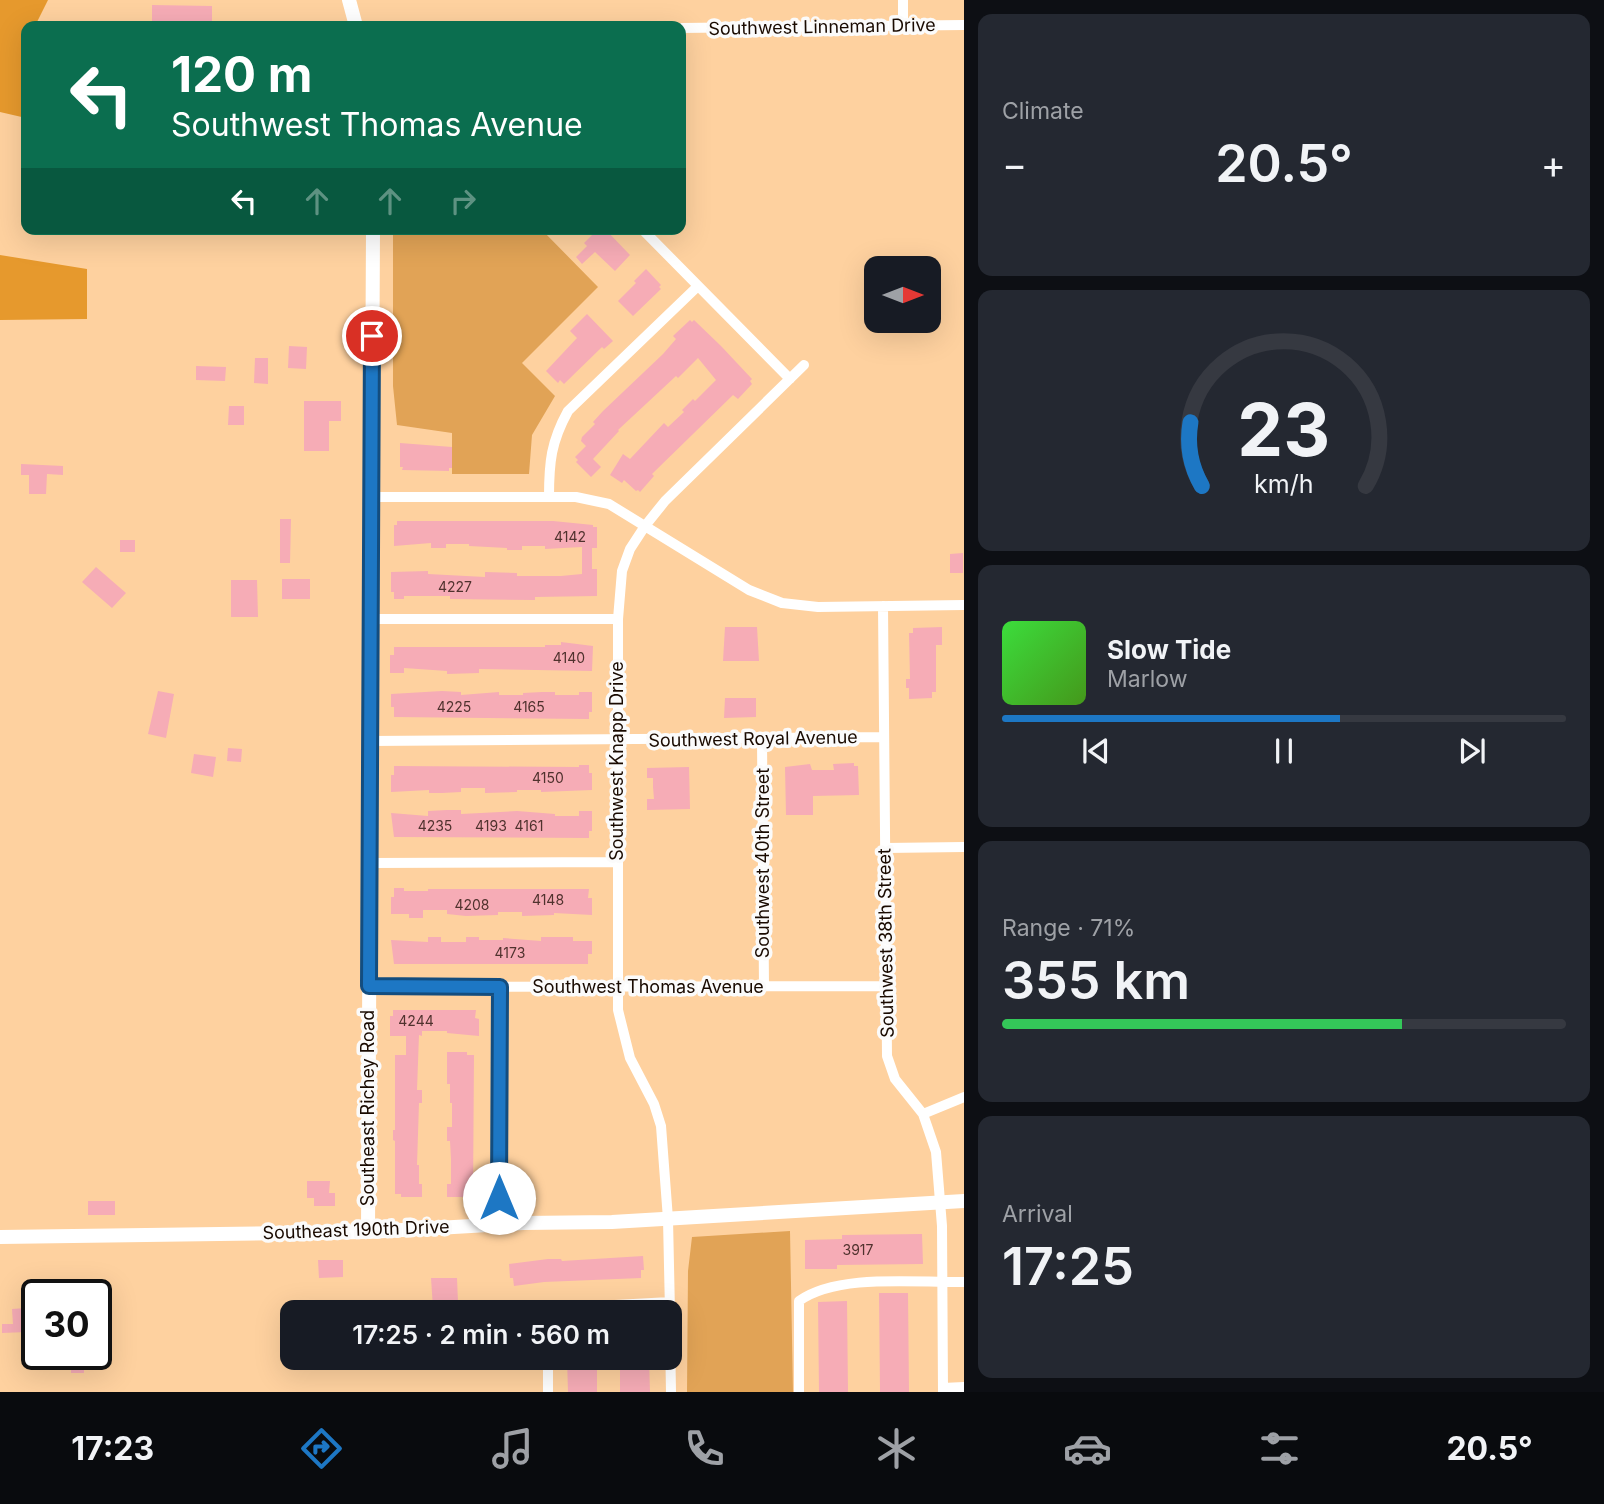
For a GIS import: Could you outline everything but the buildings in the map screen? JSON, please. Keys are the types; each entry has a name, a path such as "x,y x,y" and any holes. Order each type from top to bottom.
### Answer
{"main road":[{"path":"349,0 355,21"},
{"name":"Southeast Richey Road","path":"368,1232 373,235"},
{"name":"Southeast 190th Drive","path":"0,1237 368,1232 499,1224 668,1219 964,1201"}],"street":[{"path":"903,0 903,26"},
{"name":"Southwest Linneman Drive","path":"686,28 964,25"},
{"path":"648,235 790,379"},
{"path":"549,497 549,462 556,433 568,411 698,286"},
{"name":"Southwest Knapp Drive","path":"670,1300 668,1219 661,1126 654,1104 630,1058 618,1010 618,620 622,571 630,549 666,501 804,365"},
{"path":"371,497 593,499 609,504 766,599 808,607 964,606"},
{"name":"Southwest 38th Street","path":"883,606 887,1056 895,1079 923,1114 936,1152 941,1203 943,1390"},
{"path":"371,620 618,620"},
{"name":"Southwest Royal Avenue","path":"370,741 884,737"},
{"name":"Southwest 40th Street","path":"762,739 764,986"},
{"path":"885,848 964,847"},
{"path":"370,863 617,862"},
{"name":"Southwest Thomas Avenue","path":"369,986 886,986"},
{"path":"499,1224 500,987"},
{"path":"923,1114 964,1097"},
{"path":"799,1392 799,1301 838,1286 964,1282"},
{"path":"548,1370 548,1392"},
{"path":"671,1370 671,1392"},
{"path":"943,1390 964,1387"}],"shaded area":[{"path":"0,0 48,0 38,21 21,21 21,117 0,112"},
{"path":"393,235 547,235 598,287 522,363 555,396 532,435 529,474 452,474 452,433 397,425 393,386"},
{"path":"0,255 87,269 87,319 0,320"},
{"path":"790,1231 793,1392 687,1392 688,1271 692,1237"}],"route":[{"path":"372,336 369,986 500,987 499,1198"}]}
